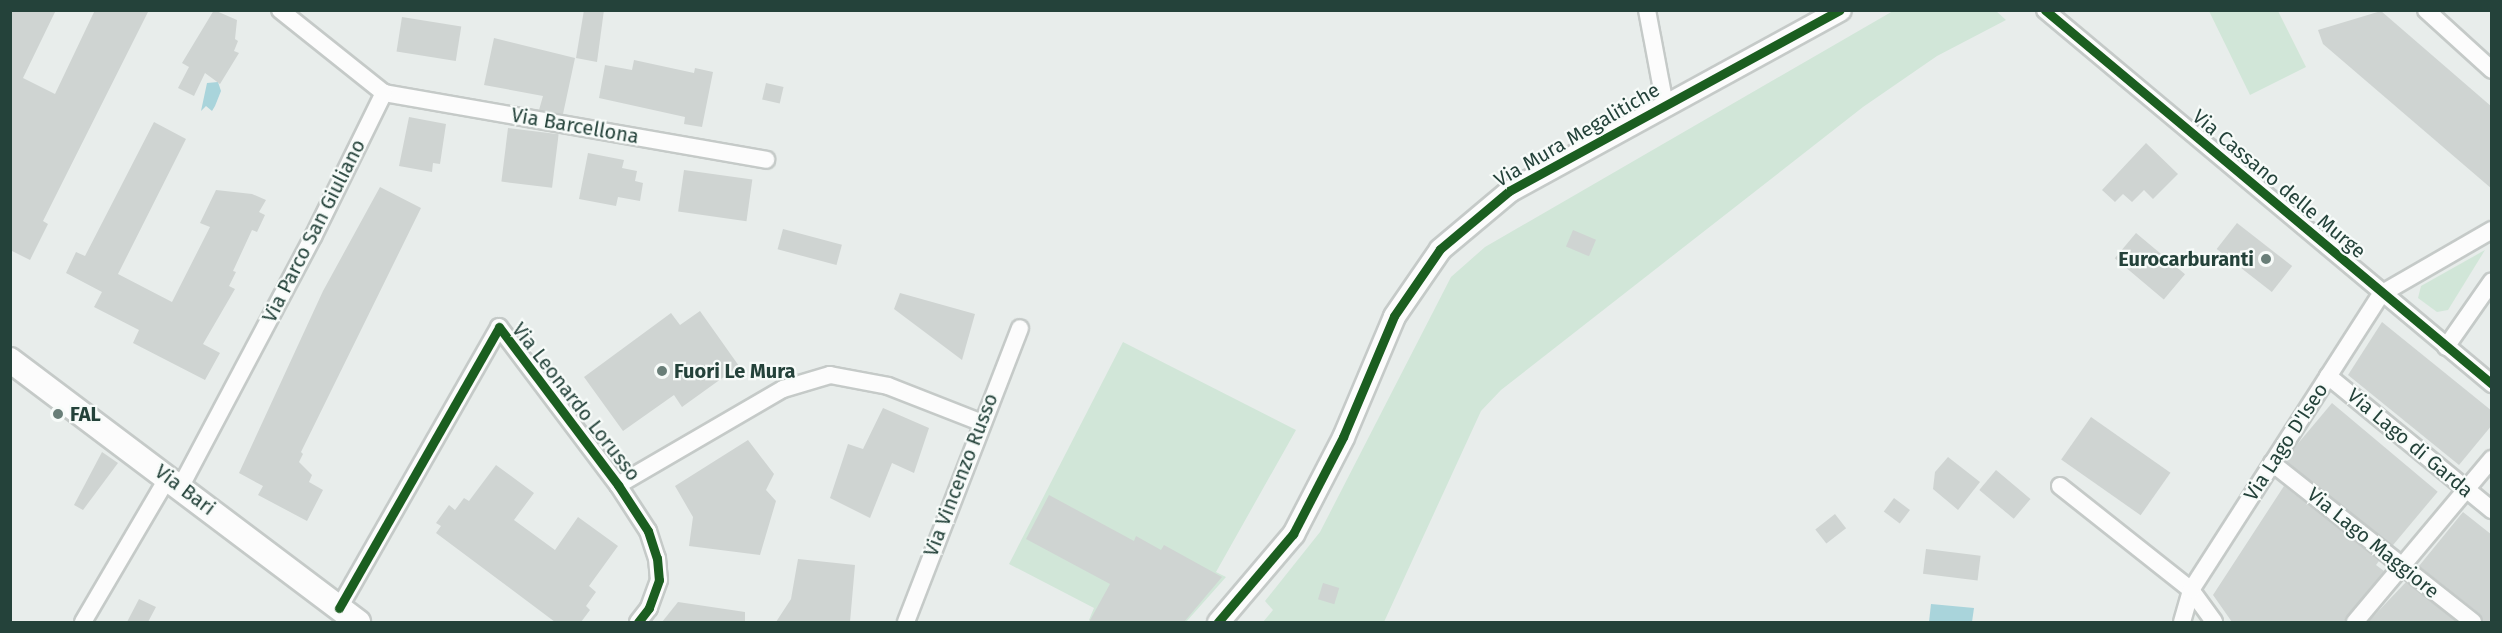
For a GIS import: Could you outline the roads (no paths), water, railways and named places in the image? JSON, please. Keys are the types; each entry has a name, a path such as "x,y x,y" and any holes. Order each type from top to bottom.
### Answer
{"main road":[{"name":"Via Bari","path":"10,360 175,481 348,615"}],"street":[{"path":"280,10 384,93"},
{"path":"1647,10 1665,105"},
{"name":"Via Mura Megalitiche","path":"1218,622 1293,534 1343,436 1394,316 1440,249 1509,191 1840,10"},
{"name":"Via Cassano delle Murge","path":"2045,10 2381,294 2492,384"},
{"path":"2426,10 2492,70"},
{"name":"Via Barcellona","path":"384,93 766,160"},
{"name":"Via Parco San Giuliano","path":"83,622 175,481 313,237 384,93"},
{"path":"2381,294 2492,230"},
{"path":"2446,347 2492,281"},
{"name":"Via Lago D'Iseo","path":"2182,622 2191,590 2381,294"},
{"name":"Via Leonardo Lorusso","path":"348,615 499,327 618,485 648,531 657,558 655,595 638,622"},
{"name":"Via Vincenzo Russo","path":"906,622 980,422 1020,328"},
{"path":"618,485 783,389 830,375 888,386 980,422"},
{"name":"Via Lago di Garda","path":"2328,376 2492,510"},
{"path":"2355,622 2492,459"},
{"name":"Via Lago Maggiore","path":"2272,463 2473,622"},
{"path":"2060,486 2191,590 2214,622"}],"water":[{"path":"218,82 221,91 215,106 212,111 206,106 201,111 207,83"},
{"path":"1931,604 1974,608 1972,622 1929,622"}],"place":[{"name":"Eurocarburanti","path":"2266,259"},
{"name":"Fuori Le Mura","path":"662,371"},
{"name":"FAL","path":"58,414"}]}
